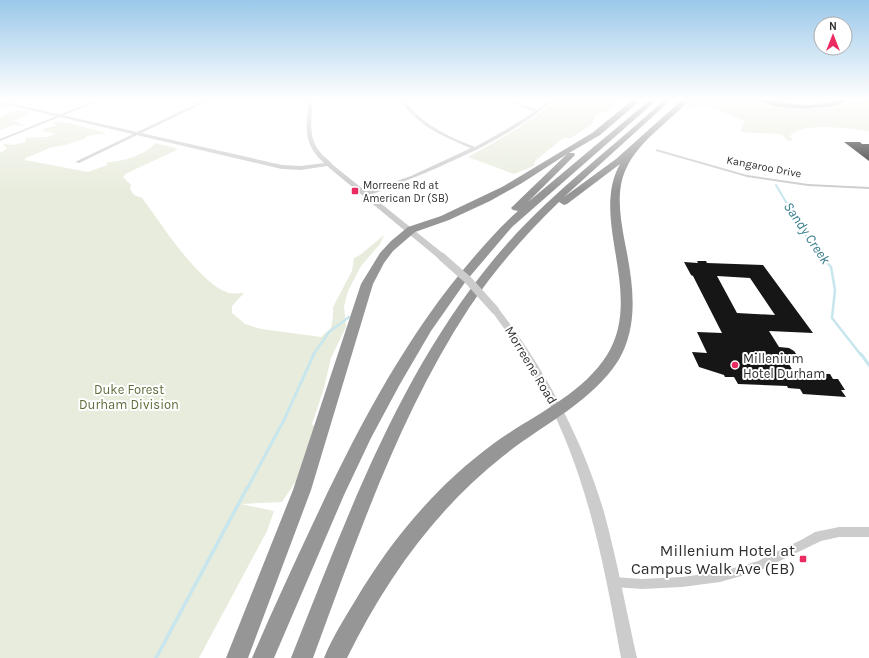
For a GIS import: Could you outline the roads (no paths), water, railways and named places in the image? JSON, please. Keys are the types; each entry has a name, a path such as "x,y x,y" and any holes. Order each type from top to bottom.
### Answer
{"highway":[{"path":"498,236 512,211 565,160 601,130"},
{"path":"263,658 342,482 399,373 431,321 449,295 498,236 531,204 619,130"},
{"path":"302,658 380,464 418,384 447,333 485,277 525,230 558,197 635,130"},
{"path":"525,230 543,219 606,172 653,130"},
{"path":"237,658 302,490 367,284 390,248 409,230 444,218 494,196 571,146 597,133"},
{"path":"335,658 354,622 397,553 427,516 454,488 499,449 579,394 605,368 619,344 625,327 627,312 624,272 616,214 616,193 620,172 637,145"}],"street":[{"path":"0,140 26,130"},
{"path":"120,130 282,166 298,168 330,164"},
{"path":"77,162 147,130"},
{"name":"Morreene Road","path":"310,130 310,138 314,148 364,194 468,280 495,310 520,342 557,409 592,497 605,541 629,658"},
{"path":"436,130 474,148"},
{"path":"364,194 393,185 474,148 507,130"},
{"name":"Kangaroo Drive","path":"658,150 747,176 808,186 869,188"},
{"path":"614,582 648,584 682,582 720,577 759,566 819,536 852,532 869,532"}],"waterway":[{"name":"Sandy Creek","path":"776,185 804,233 817,250"},
{"name":"Sandy Creek","path":"816,249 831,267 835,290 832,318 861,355"},
{"path":"313,355 329,332 349,317"},
{"path":"247,489 284,420 314,354"},
{"name":"Sandy Creek","path":"861,354 869,365"},
{"path":"156,658 247,488"}],"place":[{"name":"Morreene Rd at American Dr (SB)","path":"355,191"},
{"name":"Millenium Hotel Durham","path":"735,365"},
{"name":"Millenium Hotel at Campus Walk Ave (EB)","path":"803,559"}],"park label":[{"name":"Duke Forest Durham Division","path":"129,396"}]}
